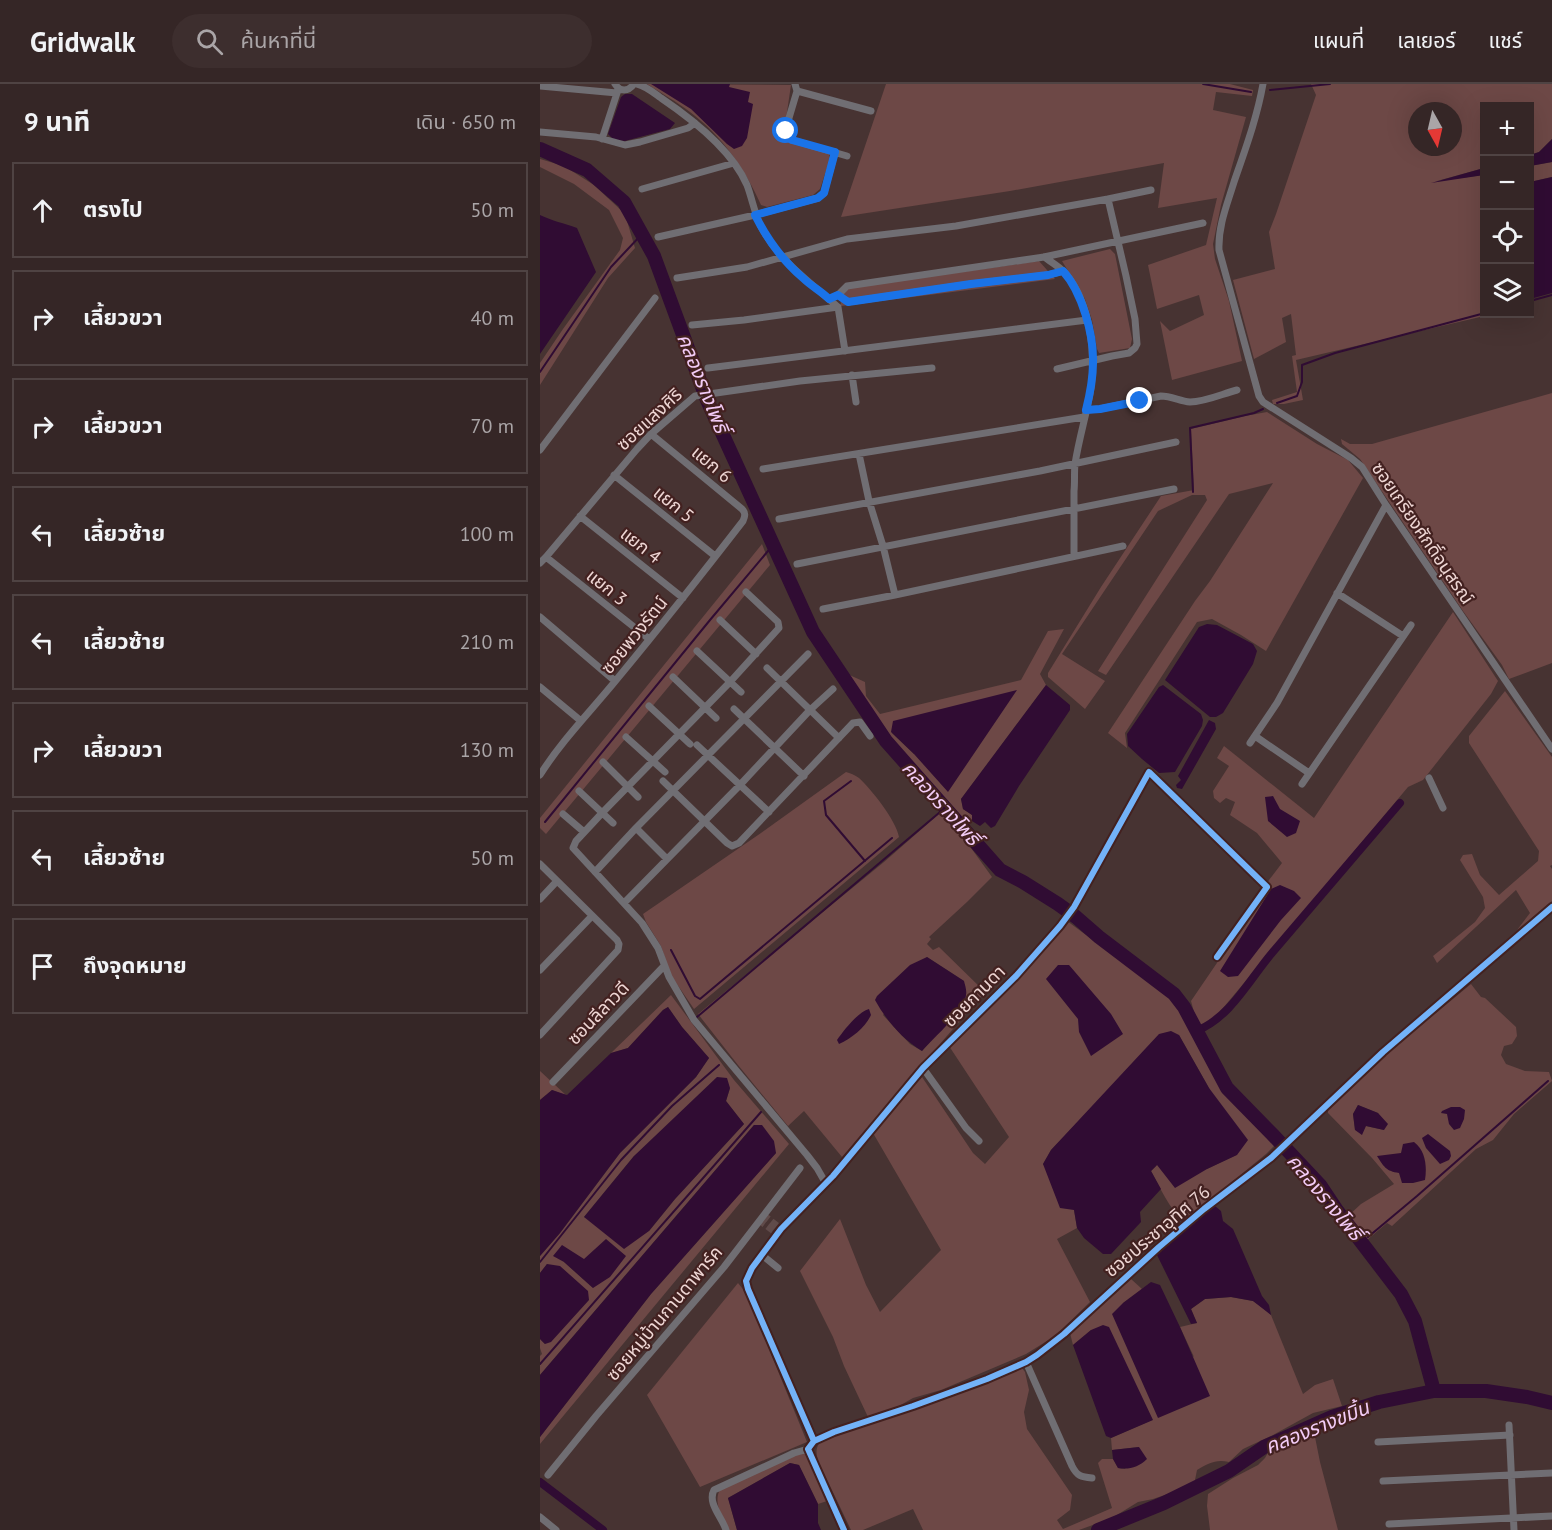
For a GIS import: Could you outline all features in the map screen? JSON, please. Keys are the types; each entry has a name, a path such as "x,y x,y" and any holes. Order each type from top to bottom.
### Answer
{"street":[{"path":"540,86 616,87 627,90 640,84 695,123 719,145 734,163 746,184 755,215 764,233 783,258 838,307 845,351"},
{"name":"ซอยเกรียงศักดิ์อนุสรณ์","path":"1263,84 1259,109 1222,220 1219,239 1219,250 1256,387 1263,402 1362,467 1552,749"},
{"path":"602,139 616,87"},
{"path":"847,156 787,137 786,128 796,87 871,111"},
{"path":"540,132 588,136 621,145 688,128 695,123"},
{"path":"658,237 755,215 822,195 835,152"},
{"path":"642,189 734,163"},
{"path":"677,278 724,272 847,239 956,226 1151,190"},
{"path":"1057,369 1130,353 1137,344 1135,319 1108,199"},
{"path":"829,299 838,295 847,286 1044,257 1203,223"},
{"path":"1044,257 1063,271 1076,289 1087,320 1094,360 1091,390 1075,464 1074,556"},
{"path":"838,295 848,302 1048,275 1063,271"},
{"path":"540,450 655,298"},
{"path":"693,325 838,307"},
{"path":"708,368 1087,320"},
{"name":"ซอยแสงศิริ","path":"540,563 651,434 695,396 852,375 932,368"},
{"path":"852,375 856,402"},
{"path":"763,469 1085,413 1161,396 1195,401 1237,390"},
{"name":"แยก 6","path":"651,434 742,509 745,512 743,521"},
{"path":"779,519 1075,464 1176,442"},
{"path":"859,454 869,501 895,595"},
{"name":"แยก 5","path":"614,475 715,556"},
{"path":"797,564 1174,489"},
{"path":"1250,743 1277,703 1386,505"},
{"name":"แยก 4","path":"580,516 683,598"},
{"name":"ซอยพวงรัตน์","path":"540,775 543,763 615,681 743,521"},
{"path":"823,609 1123,546"},
{"name":"แยก 3","path":"546,557 649,639"},
{"path":"746,592 778,622 779,628 730,682 584,832 573,848 642,923 658,948 664,966 694,1020 807,1155 825,1182"},
{"path":"1337,593 1403,636"},
{"path":"540,617 615,681"},
{"path":"720,620 756,654"},
{"path":"1302,784 1411,625"},
{"path":"697,651 741,692"},
{"path":"595,872 808,654"},
{"path":"767,668 838,738"},
{"path":"673,677 716,718"},
{"path":"540,687 581,721"},
{"path":"624,903 833,689"},
{"path":"649,706 769,812"},
{"path":"734,709 804,776"},
{"path":"663,781 732,846 739,843 853,723 860,722 870,736"},
{"path":"1255,736 1309,773"},
{"path":"626,737 665,772"},
{"path":"603,762 638,797"},
{"name":"ซอยกานดา","path":"814,1441 748,1289 746,1281 752,1268 782,1229 839,1168 923,1068 1016,976 1060,926 1074,907 1149,772 1267,886 1217,957"},
{"path":"1429,778 1443,808"},
{"path":"579,792 613,823"},
{"path":"563,814 584,832"},
{"path":"636,828 667,859"},
{"path":"540,864 619,944 618,950 540,1035"},
{"path":"540,899 557,881"},
{"name":"ซอยประชาอุทิศ 76","path":"814,1441 1026,1362 1064,1334 1204,1209 1271,1158 1383,1052 1552,907"},
{"path":"540,969 592,915"},
{"name":"ซอนลีลาวดี","path":"554,1082 664,966"},
{"path":"923,1068 966,1128 979,1141"},
{"name":"ซอยหมู่บ้านกานดาพาร์ค","path":"548,1475 724,1267 800,1168"},
{"path":"762,1255 778,1268"},
{"path":"1026,1362 1072,1466 1081,1477 1092,1478"},
{"path":"1509,1425 1514,1530"},
{"path":"1378,1442 1510,1436"},
{"path":"726,1530 712,1501 711,1494 714,1490 794,1453 808,1449 814,1441"},
{"path":"808,1449 844,1530"},
{"path":"1383,1482 1552,1473"},
{"path":"540,1516 556,1530"},
{"path":"1389,1524 1552,1516"}],"shaded area":[{"path":"647,84 791,85 783,139 829,153 830,159 820,189 813,195 767,207 761,205 740,166 712,131 685,108"},
{"path":"651,84 730,84 729,87 750,92 748,102 753,104 747,138 742,146 734,149 691,109"},
{"path":"886,84 1230,84 1253,90 1252,96 1216,92 1213,110 1246,117 1221,205 1213,244 1215,259 1229,301 1242,361 1172,380 1160,321 1170,331 1204,315 1199,295 1157,309 1148,265 1206,245 1217,198 1158,208 1164,163 1010,191 841,217"},
{"path":"1311,84 1552,84 1552,139 1539,152 1534,154 1534,102 1480,102 1480,169 1437,181 1480,176 1480,317 1296,360 1303,400 1284,404 1273,404 1272,400 1297,392 1292,356 1296,355 1291,314 1282,318 1286,342 1254,359 1233,280 1275,269 1269,232 1316,95"},
{"path":"625,94 632,94 675,123 670,129 625,141 614,140 608,134 621,97"},
{"path":"1552,139 1552,162 1534,165 1534,154 1539,152"},
{"path":"540,159 564,166 594,185 625,214 635,248 608,278 540,385 540,363 620,250 623,238 609,210 574,184 540,167"},
{"path":"1552,162 1552,177 1534,181 1534,165"},
{"path":"1480,169 1480,176 1431,183"},
{"path":"1552,177 1552,293 1534,298 1534,210 1534,181"},
{"path":"540,215 577,228 596,272 540,354"},
{"path":"1110,249 1115,254 1132,339 1130,348 1099,353 1085,299 1062,261"},
{"path":"1039,261 1055,279 841,306 840,289"},
{"path":"1552,393 1552,663 1509,679 1502,665 1360,459 1342,444 1341,439 1350,444 1372,444"},
{"path":"1267,412 1317,444 1348,460 1363,478 1266,651 1212,619 1197,622 1125,733 1127,748 1108,733 1273,483 1229,494 1106,675 1098,671 1207,500 1205,495 1192,495 1158,511 1062,654 1105,681 1085,709 1048,677 1048,673 1161,496 1194,490 1191,429"},
{"path":"762,544 770,565 546,834 540,828 540,818"},
{"path":"1453,612 1498,681 1491,694 1423,780 1408,787 1218,1014 1204,1026 1197,1023 1191,1001 1247,922 1269,880 1282,863 1257,833 1230,815 1235,802 1226,798 1220,803 1214,798 1213,791 1229,766 1217,758 1224,746 1314,818"},
{"path":"1207,624 1217,625 1253,644 1257,651 1253,664 1223,713 1216,717 1210,717 1165,680 1199,627"},
{"path":"1064,629 1040,674 1046,685 961,799 963,809 972,815 972,821 967,824 888,739 845,673 865,682 866,696 880,714 1021,680 1048,631","holes":["1016,691 914,754 892,733"]},
{"path":"1046,685 1070,705 1070,710 995,826 991,828 985,822 980,826 972,821 972,815 963,809 961,799"},
{"path":"1163,685 1201,714 1203,720 1202,726 1175,772 1159,773 1128,746 1127,734 1159,687"},
{"path":"1017,690 948,792 891,732 893,721"},
{"path":"1505,691 1552,757 1552,865 1550,866 1552,869 1552,901 1517,930 1530,913 1516,890 1437,963 1433,956 1475,922 1485,908 1483,897 1460,860 1463,855 1472,854 1480,875 1499,895 1538,861 1539,851 1469,743 1469,736"},
{"path":"1209,720 1215,723 1216,729 1182,789 1177,788 1176,785 1181,780 1178,776"},
{"path":"846,772 859,778 876,797 893,822 899,837 694,1009 670,974 661,946 643,914"},
{"path":"1273,796 1280,809 1300,821 1296,833 1287,837 1268,821 1265,797"},
{"path":"940,813 948,816 992,877 929,937 931,939 927,944 933,950 939,947 985,992 842,1157 804,1111 788,1126 698,1014 884,862","holes":["927,957 964,981 933,1038 922,1051 910,1044 883,1015"]},
{"path":"1280,885 1294,891 1301,898 1238,976 1228,977 1220,971 1271,889"},
{"path":"1067,921 1169,996 1224,1090 1276,1144 1184,1221 1179,1216 1165,1198 1151,1171 1157,1165 1207,1169 1236,1155 1209,1088 1179,1035 1118,1080 1051,1150 1043,1164 1074,1210 1077,1228 1057,1239 1090,1302 1055,1336 1026,1354 941,1390 913,1398 899,1406 868,1417 833,1337 800,1271 840,1219 866,1285 880,1312 941,1250 873,1133 922,1077 973,1153 985,1164 1009,1137 949,1046"},
{"path":"927,957 964,981 966,993 955,1016 922,1051 895,1028 875,1000 910,965"},
{"path":"1058,965 1069,965 1111,1014 1123,1034 1091,1056 1079,1032 1078,1019 1046,979"},
{"path":"1471,984 1481,997 1485,998 1516,1027 1517,1036 1512,1044 1504,1046 1501,1055 1506,1064 1525,1071 1549,1072 1552,1081 1514,1114 1493,1140 1476,1149 1392,1226 1387,1223 1367,1240 1348,1216 1361,1204 1394,1184 1328,1113 1328,1110 1379,1060","holes":["1358,1105 1378,1113 1384,1130 1366,1126 1355,1130 1353,1114"]},
{"path":"671,995 734,1080 789,1144 540,1444 540,1437 651,1294 776,1153 754,1125 540,1375 540,1356 542,1354 540,1339 545,1344 547,1264 540,1273 540,1256 620,1153 696,1077 709,1058 668,1007 628,1048 611,1053","holes":["730,1088 726,1101 744,1124 675,1199 649,1231 584,1217 634,1156","584,1259 593,1288 564,1262"]},
{"path":"668,1007 709,1058 696,1077 620,1153 540,1256 540,1100 552,1090 567,1095 611,1053 628,1048"},
{"path":"869,1009 871,1015 862,1028 839,1044 837,1040 847,1027 860,1014"},
{"path":"1171,1031 1179,1035 1209,1088 1248,1140 1237,1155 1175,1188 1157,1165 1151,1171 1161,1189 1140,1212 1141,1222 1111,1254 1103,1254 1084,1238 1077,1228 1074,1210 1060,1208 1043,1164 1051,1150 1159,1034"},
{"path":"540,1071 567,1096 552,1090 540,1100"},
{"path":"717,1077 727,1078 730,1088 726,1101 744,1124 675,1199 649,1231 624,1249 584,1217 634,1156"},
{"path":"1358,1105 1378,1113 1388,1124 1384,1130 1366,1126 1362,1135 1355,1130 1353,1114"},
{"path":"1451,1107 1460,1107 1465,1110 1460,1128 1454,1130 1449,1124 1447,1114 1441,1113"},
{"path":"754,1125 762,1125 774,1141 776,1153 651,1294 540,1437 540,1375"},
{"path":"1428,1134 1450,1151 1449,1160 1440,1164 1426,1148 1422,1138"},
{"path":"1414,1142 1421,1150 1425,1160 1425,1180 1402,1183 1399,1173 1386,1168 1377,1156 1401,1153 1403,1144"},
{"path":"1215,1206 1221,1211 1223,1221 1233,1229 1262,1296 1269,1305 1271,1315 1253,1301 1231,1297 1205,1299 1191,1309 1197,1323 1191,1324 1157,1255 1182,1231"},
{"path":"606,1239 626,1256 610,1277 593,1288 564,1262 553,1256 562,1245 584,1259"},
{"path":"547,1264 560,1266 588,1291 589,1300 551,1342 545,1344 540,1339 540,1273"},
{"path":"1131,1279 1142,1289 1123,1303 1194,1357 1180,1327 1197,1323 1191,1309 1205,1299 1231,1297 1253,1301 1271,1315 1303,1394 1315,1385 1333,1379 1342,1406 1313,1413 1243,1449 1229,1462 1216,1461 1205,1465 1197,1470 1194,1485 1138,1502 1112,1518 1079,1530 923,1530 913,1509 863,1530 851,1530 819,1463 816,1452 820,1442 1022,1368 1029,1390 1024,1412 1027,1429 1072,1495 1070,1510 1057,1520 1063,1529 1112,1508 1098,1463 1102,1459 1113,1459 1118,1468 1125,1469 1139,1447 1112,1450 1111,1438 1152,1420 1091,1330 1073,1345 1070,1333"},
{"path":"1151,1282 1160,1285 1210,1396 1158,1418 1112,1314"},
{"path":"738,1283 746,1293 807,1442 700,1487 647,1395"},
{"path":"1103,1325 1109,1327 1153,1420 1111,1438 1106,1436 1073,1345 1091,1330"},
{"path":"1314,1432 1338,1530 1210,1530 1208,1494 1258,1465 1270,1449"},
{"path":"1139,1447 1147,1459 1134,1467 1118,1468 1113,1459 1112,1450"},
{"path":"806,1452 827,1501 818,1504 799,1465 790,1463 728,1498 737,1530 728,1530 717,1499 720,1489"},
{"path":"790,1463 799,1465 818,1504 818,1523 821,1530 737,1530 728,1498"}],"waterway":[{"path":"1203,84 1251,92"},
{"path":"1270,90 1330,84"},
{"name":"คลองรางโพธิ์","path":"540,149 587,170 624,202 654,256 707,400 813,632 886,741 1000,870 1058,904 1174,994 1184,1007 1227,1088 1320,1185 1401,1294 1415,1321 1434,1391"},
{"path":"540,372 611,267 642,234"},
{"path":"1534,300 1552,295"},
{"path":"1277,403 1297,396 1302,382 1302,365 1335,353 1480,314"},
{"path":"1193,492 1190,428 1263,409"},
{"path":"545,822 773,545"},
{"path":"851,781 824,801 826,815 865,861"},
{"path":"1196,1031 1208,1025 1229,1008 1272,953 1400,803"},
{"path":"697,1017 946,807"},
{"path":"671,950 695,996 700,999 892,838"},
{"path":"540,1262 621,1160 672,1106 719,1065"},
{"path":"1368,1237 1548,1081"},
{"path":"540,1364 761,1112"},
{"name":"คลองรางขมิ้น","path":"1098,1530 1164,1503 1229,1471 1264,1447 1332,1417 1379,1402 1434,1391 1486,1391 1552,1403"},
{"path":"540,1482 603,1530"}],"tunnel":[{"path":"763,1215 781,1229"},
{"path":"759,1220 778,1234"}],"cycle path":[{"path":"814,1441 748,1289 746,1281 752,1268 781,1229 833,1176 923,1068 1016,976 1060,926 1074,907 1149,772 1267,887 1217,957"},
{"path":"844,1530 808,1449 814,1441 987,1379 1037,1355 1064,1334 1204,1209 1271,1158 1383,1052 1552,907"}],"route":[{"path":"786,131 787,137 792,140 835,152 824,193 818,198 755,215 764,233 783,258 829,299 838,295 848,302 1048,275 1063,271 1076,289 1090,333 1094,360 1086,410 1140,401"}]}
